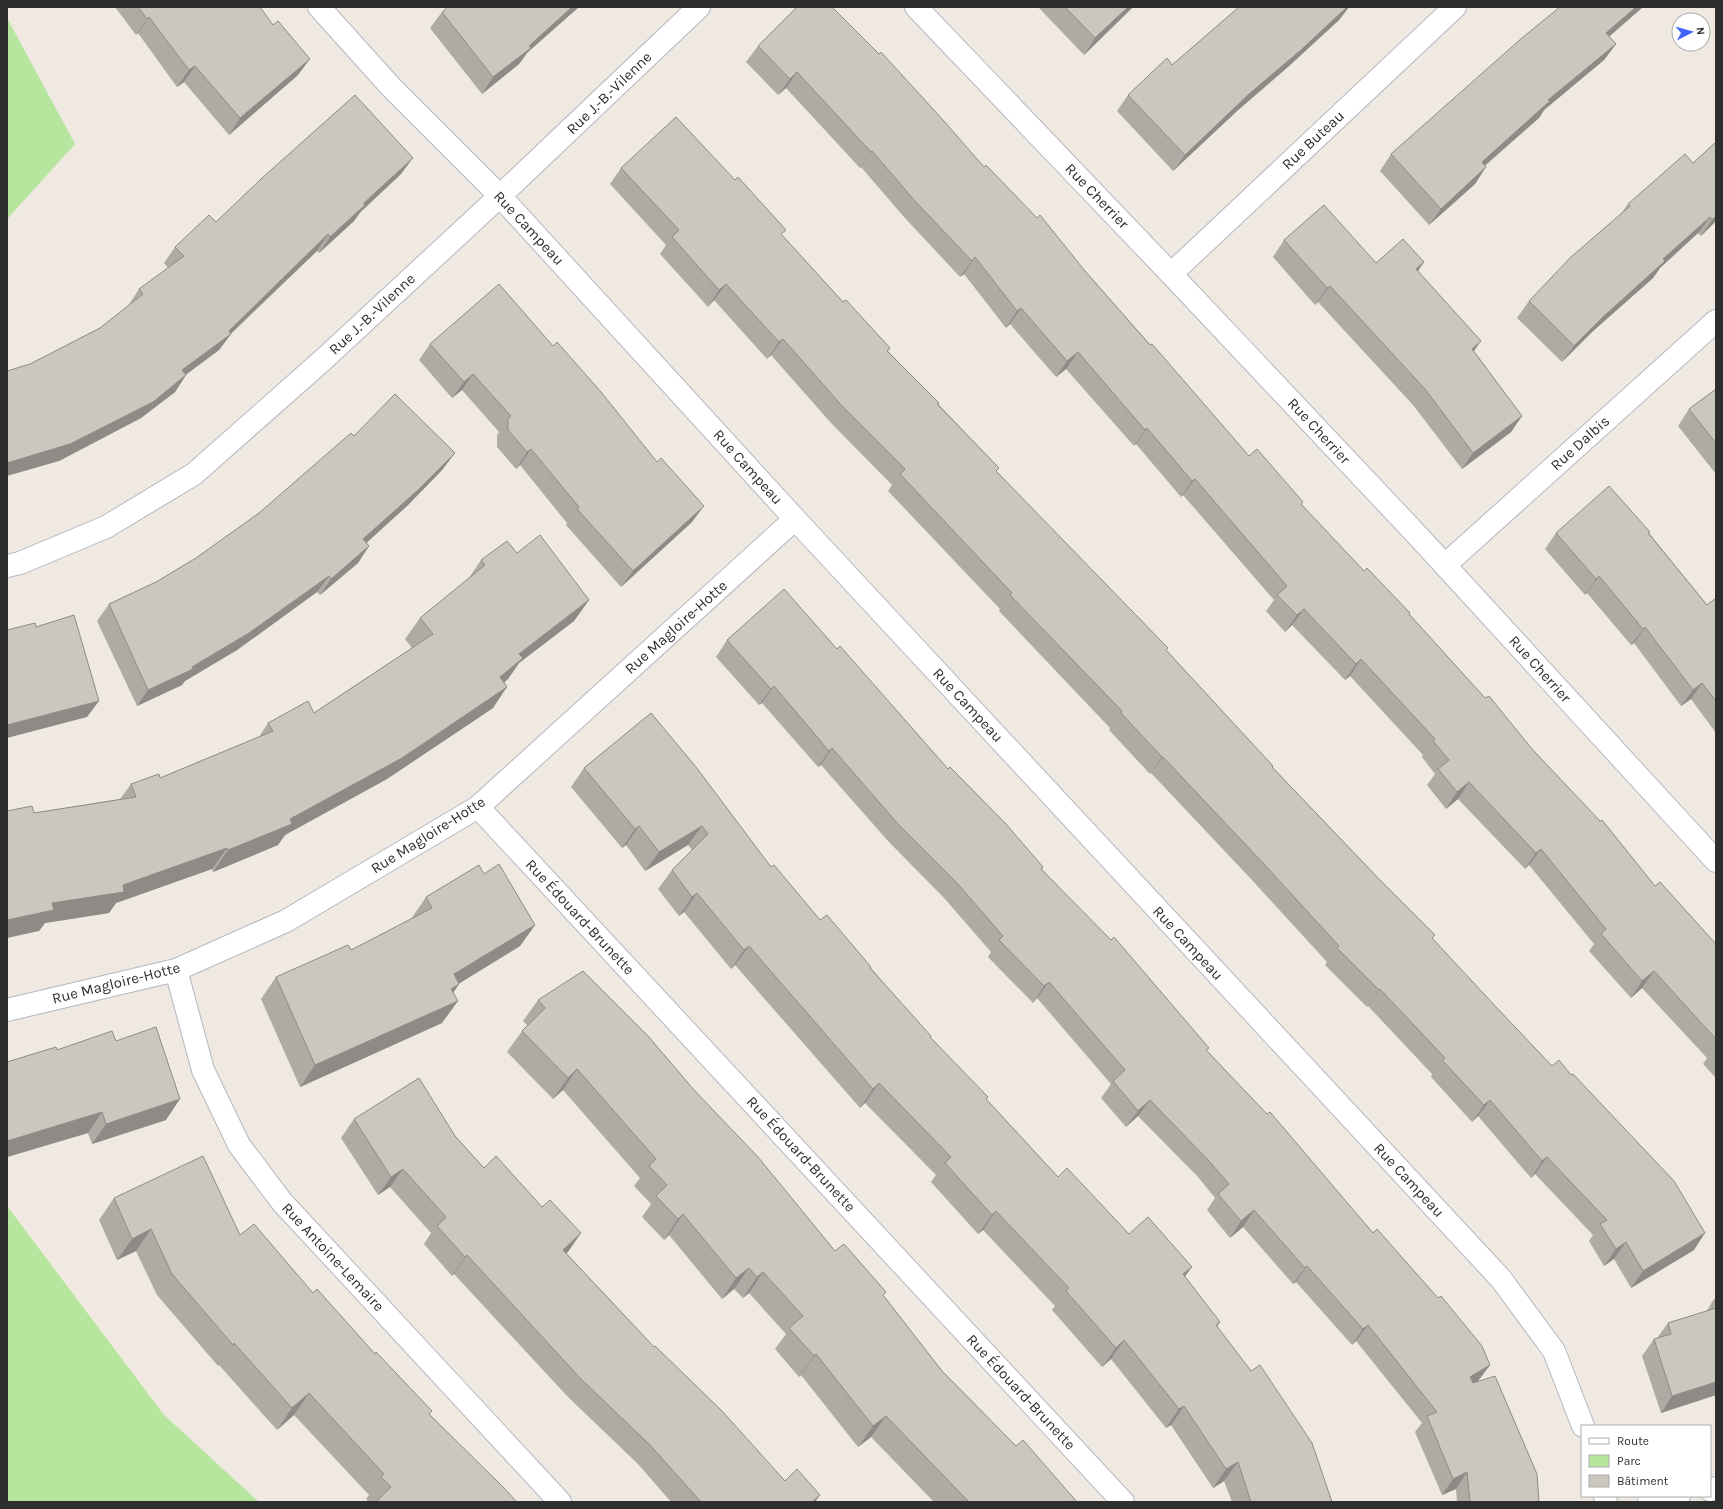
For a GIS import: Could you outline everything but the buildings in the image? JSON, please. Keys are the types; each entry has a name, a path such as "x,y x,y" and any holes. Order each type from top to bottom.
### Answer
{"street":[{"name":"Rue Campeau","path":"319,7 391,87 500,196 795,519 1501,1279 1554,1351 1582,1425"},
{"name":"Rue J.-B.-Vilenne","path":"7,566 20,563 106,527 194,474 324,358 500,196 699,7"},
{"name":"Rue Cherrier","path":"916,7 1171,274 1445,565 1716,861"},
{"name":"Rue Buteau","path":"1171,274 1455,7"},
{"name":"Rue Dalbis","path":"1445,565 1716,321"},
{"name":"Rue Magloire-Hotte","path":"7,1010 176,970 286,922 478,807 795,519"},
{"name":"Rue Édouard-Brunette","path":"478,807 1122,1502"},
{"name":"Rue Antoine-Lemaire","path":"176,970 203,1070 239,1145 282,1202 560,1502"},
{"path":"1649,1502 1674,1497"}],"green space":[{"path":"7,18 75,144 7,219"},
{"path":"7,1206 164,1415 259,1502 7,1502"}]}
